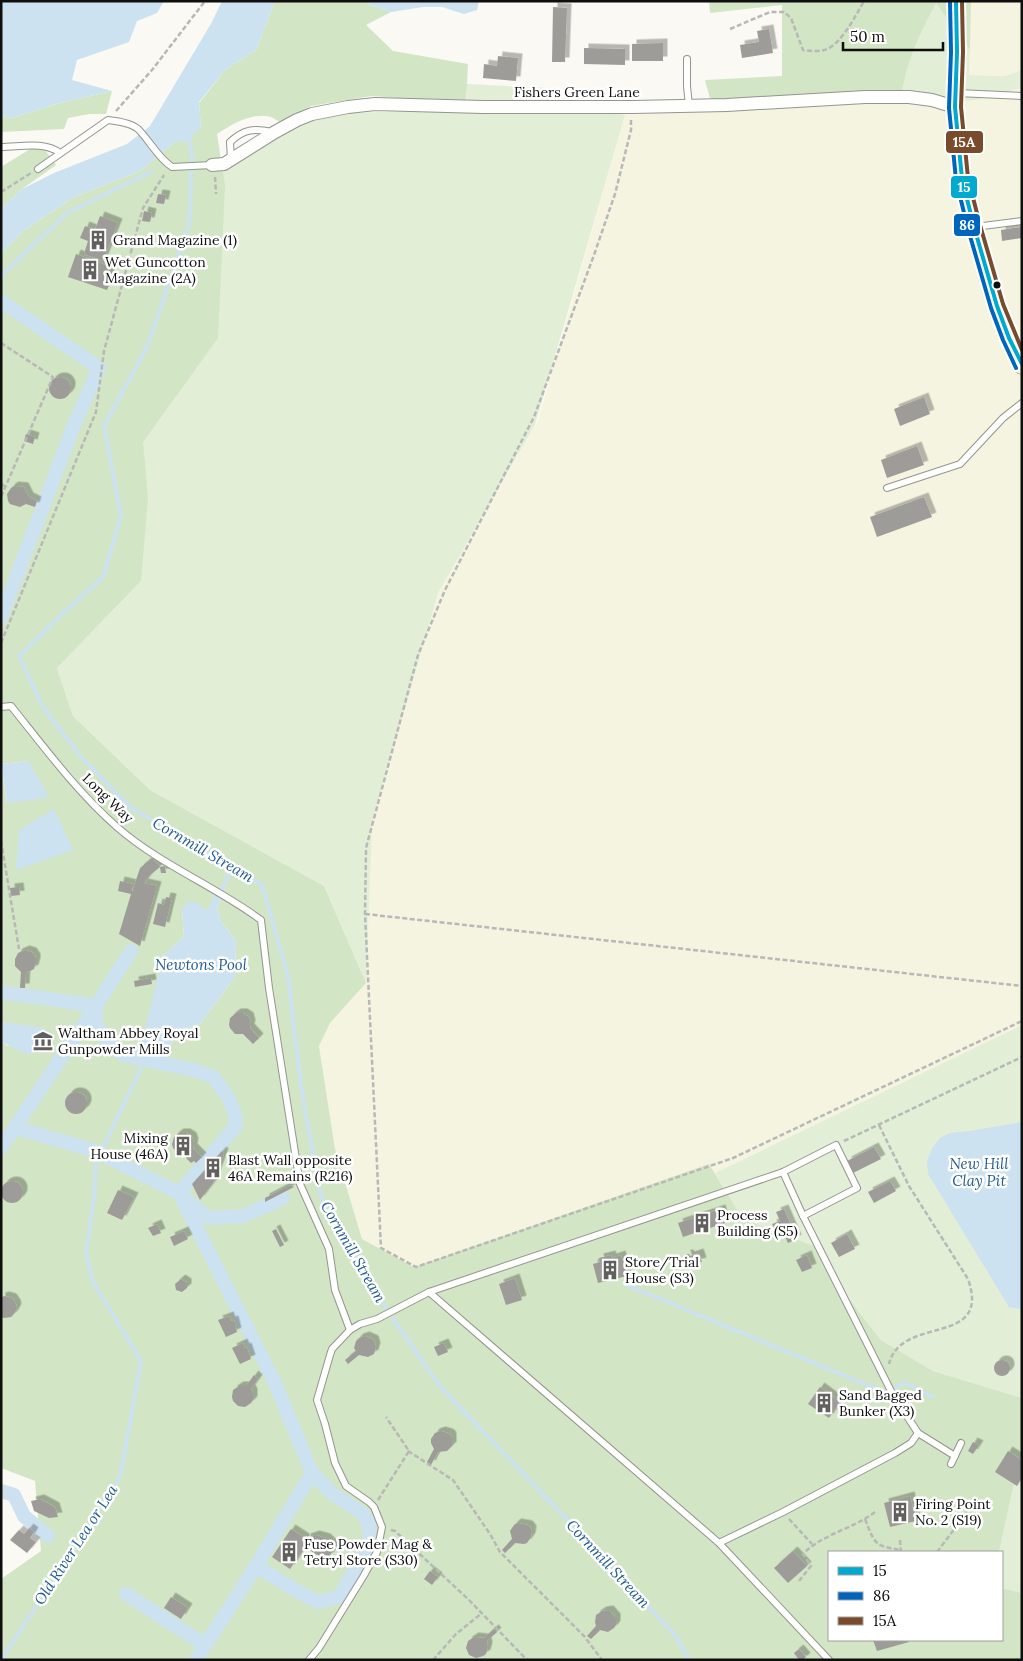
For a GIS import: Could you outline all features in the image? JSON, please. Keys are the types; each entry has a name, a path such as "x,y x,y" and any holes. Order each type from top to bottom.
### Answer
{"main road":[{"path":"956,1 955,100 962,179 997,306 1022,365"}],"street":[{"name":"Fishers Green Lane","path":"214,165 232,160 297,120 312,114 348,106 375,104 690,106 865,97 955,100"}],"lane":[{"path":"687,59 687,86 690,106"},
{"path":"955,100 1022,96"},
{"path":"38,169 108,120 138,129 167,164 172,167 214,165"},
{"path":"232,160 230,142 238,134 247,130 260,129 275,132"},
{"path":"1,147 44,146 60,153"},
{"path":"974,227 1022,221"},
{"path":"887,488 960,464 1003,418 1022,402"},
{"name":"Long Way","path":"1,708 11,706 75,784 117,827 158,857 237,902 261,920 269,988 300,1184 328,1249 335,1290 350,1330"},
{"path":"309,1660 319,1648 377,1552 382,1527 374,1507 346,1486 340,1478 317,1400 332,1349 350,1330 360,1324 377,1319 429,1292 783,1172 836,1145 857,1188 803,1216"},
{"path":"783,1172 803,1216 892,1393 918,1432 955,1456"},
{"path":"429,1292 719,1543 829,1660"},
{"path":"719,1543 783,1512 895,1453 911,1443 918,1432"},
{"path":"951,1464 961,1443"}],"path":[{"path":"108,120 152,70 205,1"},
{"path":"730,29 770,12 784,12 791,18 803,50 818,51 828,49 852,23 864,1"},
{"path":"629,107 631,130 615,194 594,256 534,417 444,590 418,654 366,848 365,914 381,1248 416,1267 734,1158 1022,1021"},
{"path":"214,165 216,194"},
{"path":"1,192 22,177 38,169"},
{"path":"1,643 96,412 104,351 143,208 164,175"},
{"path":"1,343 53,377 1,497"},
{"path":"1,483 5,487"},
{"path":"1,841 19,949"},
{"path":"365,914 1022,986"},
{"path":"836,1145 1022,1056"},
{"path":"879,1125 909,1186 968,1279 972,1291 973,1304 969,1313 959,1323 910,1339 900,1346 890,1360 888,1367"},
{"path":"386,1417 408,1451 453,1480 500,1552 584,1636 602,1660"},
{"path":"374,1507 408,1451"},
{"path":"938,1551 977,1499"},
{"path":"783,1512 812,1544"},
{"path":"799,1581 811,1566 803,1554 812,1544 866,1519 875,1512"},
{"path":"866,1519 873,1540 885,1548 901,1551 900,1540"},
{"path":"382,1527 395,1531 482,1613 527,1660"},
{"path":"433,1660 456,1634 482,1613"}],"green space":[{"path":"275,1 366,1 370,5 391,12 366,25 393,51 468,64 466,103 372,96 311,106 281,123 271,117 257,116 236,123 217,134 225,186 218,338 143,442 148,498 141,581 57,668 73,716 150,790 324,886 366,983 330,1023 319,1046 335,1149 362,1239 414,1267 709,1164 743,1219 814,1246 848,1298 881,1340 933,1371 1022,1398 1022,1458 1014,1484 999,1551 828,1551 828,1641 1003,1641 1003,1588 1022,1593 1022,1660 1,1660 1,1579 41,1551 35,1481 1,1468 1,1042 8,1046 46,1029 1,1022 1,767 7,803 28,761 1,764 1,254 23,231 74,197 140,171 175,142 201,128 199,103 226,69 256,50","holes":["222,897 217,907 220,920 236,941 235,977 200,1024 176,1031 164,1063 159,972 168,966 162,957 184,936 182,910 207,910"]},
{"path":"709,1 971,1 970,50 936,3 914,49 901,98 713,110 705,80 782,76 782,5 710,13"},
{"path":"971,1 1022,1 1022,70 1005,76 969,75"},
{"path":"936,2 970,50 969,75 1005,76 1022,70 1022,88 975,100 942,104 901,98 914,48"},
{"path":"467,84 551,88 553,95 546,103 467,103"},
{"path":"1022,88 1022,1025 715,1173 709,1164 414,1267 362,1239 335,1149 319,1046 330,1023 366,983 367,886 372,821 402,698 438,593 538,421 625,115 915,97 942,104 973,100"},
{"path":"112,91 106,114 89,114 68,118 64,129 1,132 1,116 12,118 56,104"},
{"path":"456,110 609,111 625,115 535,425 438,593 372,821 366,983 324,886 150,790 73,716 57,668 141,581 139,443 222,169 311,118 347,113"},
{"path":"40,143 56,165 22,189 1,209 1,167"},
{"path":"1022,1025 1022,1398 933,1371 881,1340 848,1298 814,1246 743,1219 715,1173"},
{"path":"1022,1458 1022,1593 1003,1588 1003,1551 999,1551 1014,1484"}],"water":[{"path":"1,1 164,1 157,13 137,21 129,42 77,60 72,80 112,91 56,104 12,118 1,116"},
{"path":"222,1 275,1 256,50 226,69 199,102 201,128 186,142 175,142 140,171 74,197 23,231 1,254 1,209 22,189 54,173 127,144 150,126 212,22"},
{"path":"366,1 479,1 477,10 464,14 442,7 423,7 391,12 370,5"},
{"path":"28,761 49,797 7,803 1,764"},
{"path":"54,809 73,850 16,870 19,830"},
{"name":"Newtons Pool","path":"216,893 222,897 217,907 220,920 236,941 235,977 200,1024 176,1031 164,1063 139,1054 159,972 168,966 162,957 184,936 182,910 187,902 196,902 207,910"},
{"path":"1,1022 46,1028 30,1055 1,1042"},
{"name":"New Hill Clay Pit","path":"1022,1122 1021,1309 1009,1307 928,1174 927,1161 933,1147 940,1138 950,1133"}],"building":[{"path":"553,7 567,8 565,62 552,62"},
{"path":"769,29 773,53 742,58 740,45 759,42 757,31"},
{"path":"663,43 663,61 632,61 632,44"},
{"path":"584,48 625,49 625,65 584,64"},
{"path":"498,56 518,58 516,81 483,78 484,64 497,66"},
{"path":"158,194 166,195 164,204 156,203"},
{"path":"144,211 152,213 150,222 142,221"},
{"name":"Grand Magazine (1)","path":"100,216 118,223 103,261 84,254 88,241 80,238 85,226 95,230"},
{"path":"1022,227 1022,238 1002,241 1001,230"},
{"name":"Wet Guncotton Magazine (2A)","path":"76,254 111,267 109,274 115,277 107,290 68,277"},
{"path":"60,377 68,380 71,388 68,396 60,399 52,396 49,388 52,380"},
{"path":"924,397 930,414 900,426 894,409"},
{"path":"26,434 35,437 33,444 24,441"},
{"path":"917,446 924,465 887,478 881,460"},
{"path":"14,486 24,487 29,497 37,501 35,507 26,504 20,507 10,504 7,494"},
{"path":"924,497 932,517 877,537 870,517"},
{"path":"152,858 160,867 144,883 157,886 140,946 119,934 131,894 118,891 120,881 133,884 132,892 140,868"},
{"path":"165,866 166,873 161,873 160,867"},
{"path":"19,887 20,895 11,896 10,888"},
{"path":"166,897 172,898 165,927 153,924 158,903 164,905"},
{"path":"25,950 32,952 36,962 34,969 26,973 25,988 20,988 21,972 15,966 15,959 18,953"},
{"path":"151,978 152,984 135,987 134,981"},
{"path":"236,1013 243,1013 249,1017 250,1028 259,1038 253,1044 243,1034 235,1034 230,1028 230,1018"},
{"path":"76,1092 84,1095 87,1103 84,1111 76,1114 68,1111 65,1103 68,1095"},
{"name":"Mixing House (46A)","path":"179,1133 186,1133 192,1137 193,1148 202,1157 196,1163 194,1161 191,1163 186,1158 189,1155 186,1153 178,1153 173,1148 174,1137"},
{"path":"874,1147 881,1159 853,1173 847,1161"},
{"name":"Blast Wall opposite 46A Remains (R216)","path":"222,1151 224,1153 213,1183 200,1200 192,1184"},
{"path":"12,1181 20,1184 23,1192 20,1200 12,1203 4,1200 1,1192 4,1184"},
{"path":"890,1181 896,1191 874,1203 868,1192"},
{"path":"290,1185 294,1187 265,1202 265,1198"},
{"path":"118,1190 134,1197 122,1220 107,1213"},
{"name":"Process Building (S5)","path":"721,1209 725,1223 683,1237 678,1223"},
{"path":"784,1209 797,1239 788,1243 781,1228 775,1231 772,1224 780,1221 776,1212"},
{"path":"157,1224 161,1233 153,1236 148,1228"},
{"path":"276,1229 284,1245 280,1247 272,1231"},
{"path":"184,1231 188,1239 174,1246 170,1237"},
{"path":"847,1234 855,1249 839,1257 831,1243"},
{"path":"699,1253 702,1262 689,1265 686,1254 690,1256"},
{"name":"Store/Trial House (S3)","path":"611,1255 612,1258 621,1255 627,1276 598,1283 593,1264 600,1262 599,1258"},
{"path":"807,1255 812,1268 802,1272 796,1260"},
{"path":"515,1278 522,1300 506,1305 499,1284"},
{"path":"181,1279 187,1283 187,1288 182,1292 176,1290 175,1284"},
{"path":"1,1297 12,1298 17,1308 11,1317 4,1318 1,1317"},
{"path":"229,1316 231,1321 234,1320 237,1332 226,1337 218,1320"},
{"path":"365,1336 374,1340 376,1347 374,1354 368,1357 359,1355 348,1364 345,1360 356,1351 354,1348 356,1341"},
{"path":"243,1343 245,1348 247,1347 251,1359 240,1364 232,1348"},
{"path":"444,1343 448,1352 438,1356 434,1347"},
{"path":"999,1360 1005,1360 1010,1365 1008,1374 999,1376 994,1371 994,1365"},
{"path":"254,1375 258,1379 251,1389 253,1400 245,1407 238,1406 233,1401 233,1390 239,1386 246,1386"},
{"name":"Sand Bagged Bunker (X3)","path":"820,1387 840,1402 829,1418 808,1404"},
{"path":"441,1431 451,1435 452,1446 447,1451 438,1452 431,1465 427,1462 434,1449 431,1439 435,1433"},
{"path":"973,1442 979,1445 973,1454 968,1451"},
{"path":"1008,1451 1022,1460 1022,1478 1017,1486 995,1472"},
{"name":"Firing Point No. 2 (S19)","path":"910,1496 916,1521 890,1527 884,1503"},
{"path":"40,1499 55,1507 58,1517 49,1518 34,1511 31,1501"},
{"path":"517,1523 528,1525 532,1530 531,1537 527,1543 515,1543 505,1553 502,1550 512,1539 510,1531"},
{"path":"29,1528 34,1532 30,1538 36,1542 27,1553 10,1540 19,1530 24,1534"},
{"name":"Fuse Powder Mag & Tetryl Store (S30)","path":"291,1529 305,1538 305,1547 290,1569 272,1557"},
{"path":"315,1535 326,1538 332,1544 334,1549 329,1557 315,1554 307,1548 306,1538"},
{"path":"793,1551 807,1566 788,1583 774,1568"},
{"path":"430,1571 438,1577 432,1585 424,1579"},
{"path":"171,1597 188,1608 181,1619 164,1608"},
{"path":"609,1610 616,1618 616,1625 608,1632 600,1630 591,1639 587,1636 596,1626 596,1615 602,1611"},
{"path":"494,1629 497,1632 487,1641 486,1654 476,1658 469,1655 466,1648 468,1641 474,1637 484,1638"},
{"path":"873,1641 909,1642 877,1651"},
{"path":"799,1649 806,1657 803,1660 799,1660 794,1653"}],"waterway":[{"name":"Cornmill Stream","path":"189,135 192,158 189,225 147,347 104,426 121,516 103,577 19,656 43,707 81,757 131,808 197,845 262,885 288,976 301,1087 321,1198 377,1295 438,1384 675,1635 689,1660"},
{"path":"1,276 67,213 151,172"},
{"path":"1,301 99,368 74,425 1,617"},
{"name":"Old River Lea or Lea","path":"220,894 232,867"},
{"path":"1,992 96,1006 131,951"},
{"path":"16,1128 93,1150 179,1193 236,1126 235,1115 228,1097 213,1077 194,1070 123,1055 107,1041 96,1024 96,1006"},
{"path":"1,1148 96,1006"},
{"name":"Old River Lea or Lea","path":"1,1660 120,1477 141,1361 92,1280 86,1253 94,1197 96,1163 148,1053"},
{"path":"196,1660 312,1473 275,1383 179,1193 208,1218 244,1216 283,1198"},
{"path":"624,1284 884,1392 905,1383 933,1397"},
{"path":"256,1566 318,1602 339,1597 367,1549 370,1537 369,1524 362,1513 333,1494 312,1473"},
{"path":"1,1491 14,1495 24,1516 48,1536"},
{"path":"126,1594 205,1645"}],"transit line":[{"name":"86","path":"950,1 949,108 956,180 991,308 1016,368"},
{"name":"15","path":"956,1 955,107 962,179 997,306 1009,338 1022,364"},
{"name":"15A","path":"962,1 961,107 968,178 1003,304 1022,350"}],"place":[{"name":"Grand Magazine (1)","path":"98,240"},
{"name":"Wet Guncotton Magazine (2A)","path":"90,270"},
{"name":"Waltham Abbey Royal Gunpowder Mills","path":"43,1041"},
{"name":"Mixing House (46A)","path":"183,1146"},
{"name":"Blast Wall opposite 46A Remains (R216)","path":"213,1168"},
{"name":"Process Building (S5)","path":"702,1223"},
{"name":"Store/Trial House (S3)","path":"610,1270"},
{"name":"Sand Bagged Bunker (X3)","path":"824,1403"},
{"name":"Firing Point No. 2 (S19)","path":"900,1512"},
{"name":"Fuse Powder Mag & Tetryl Store (S30)","path":"289,1552"}]}
